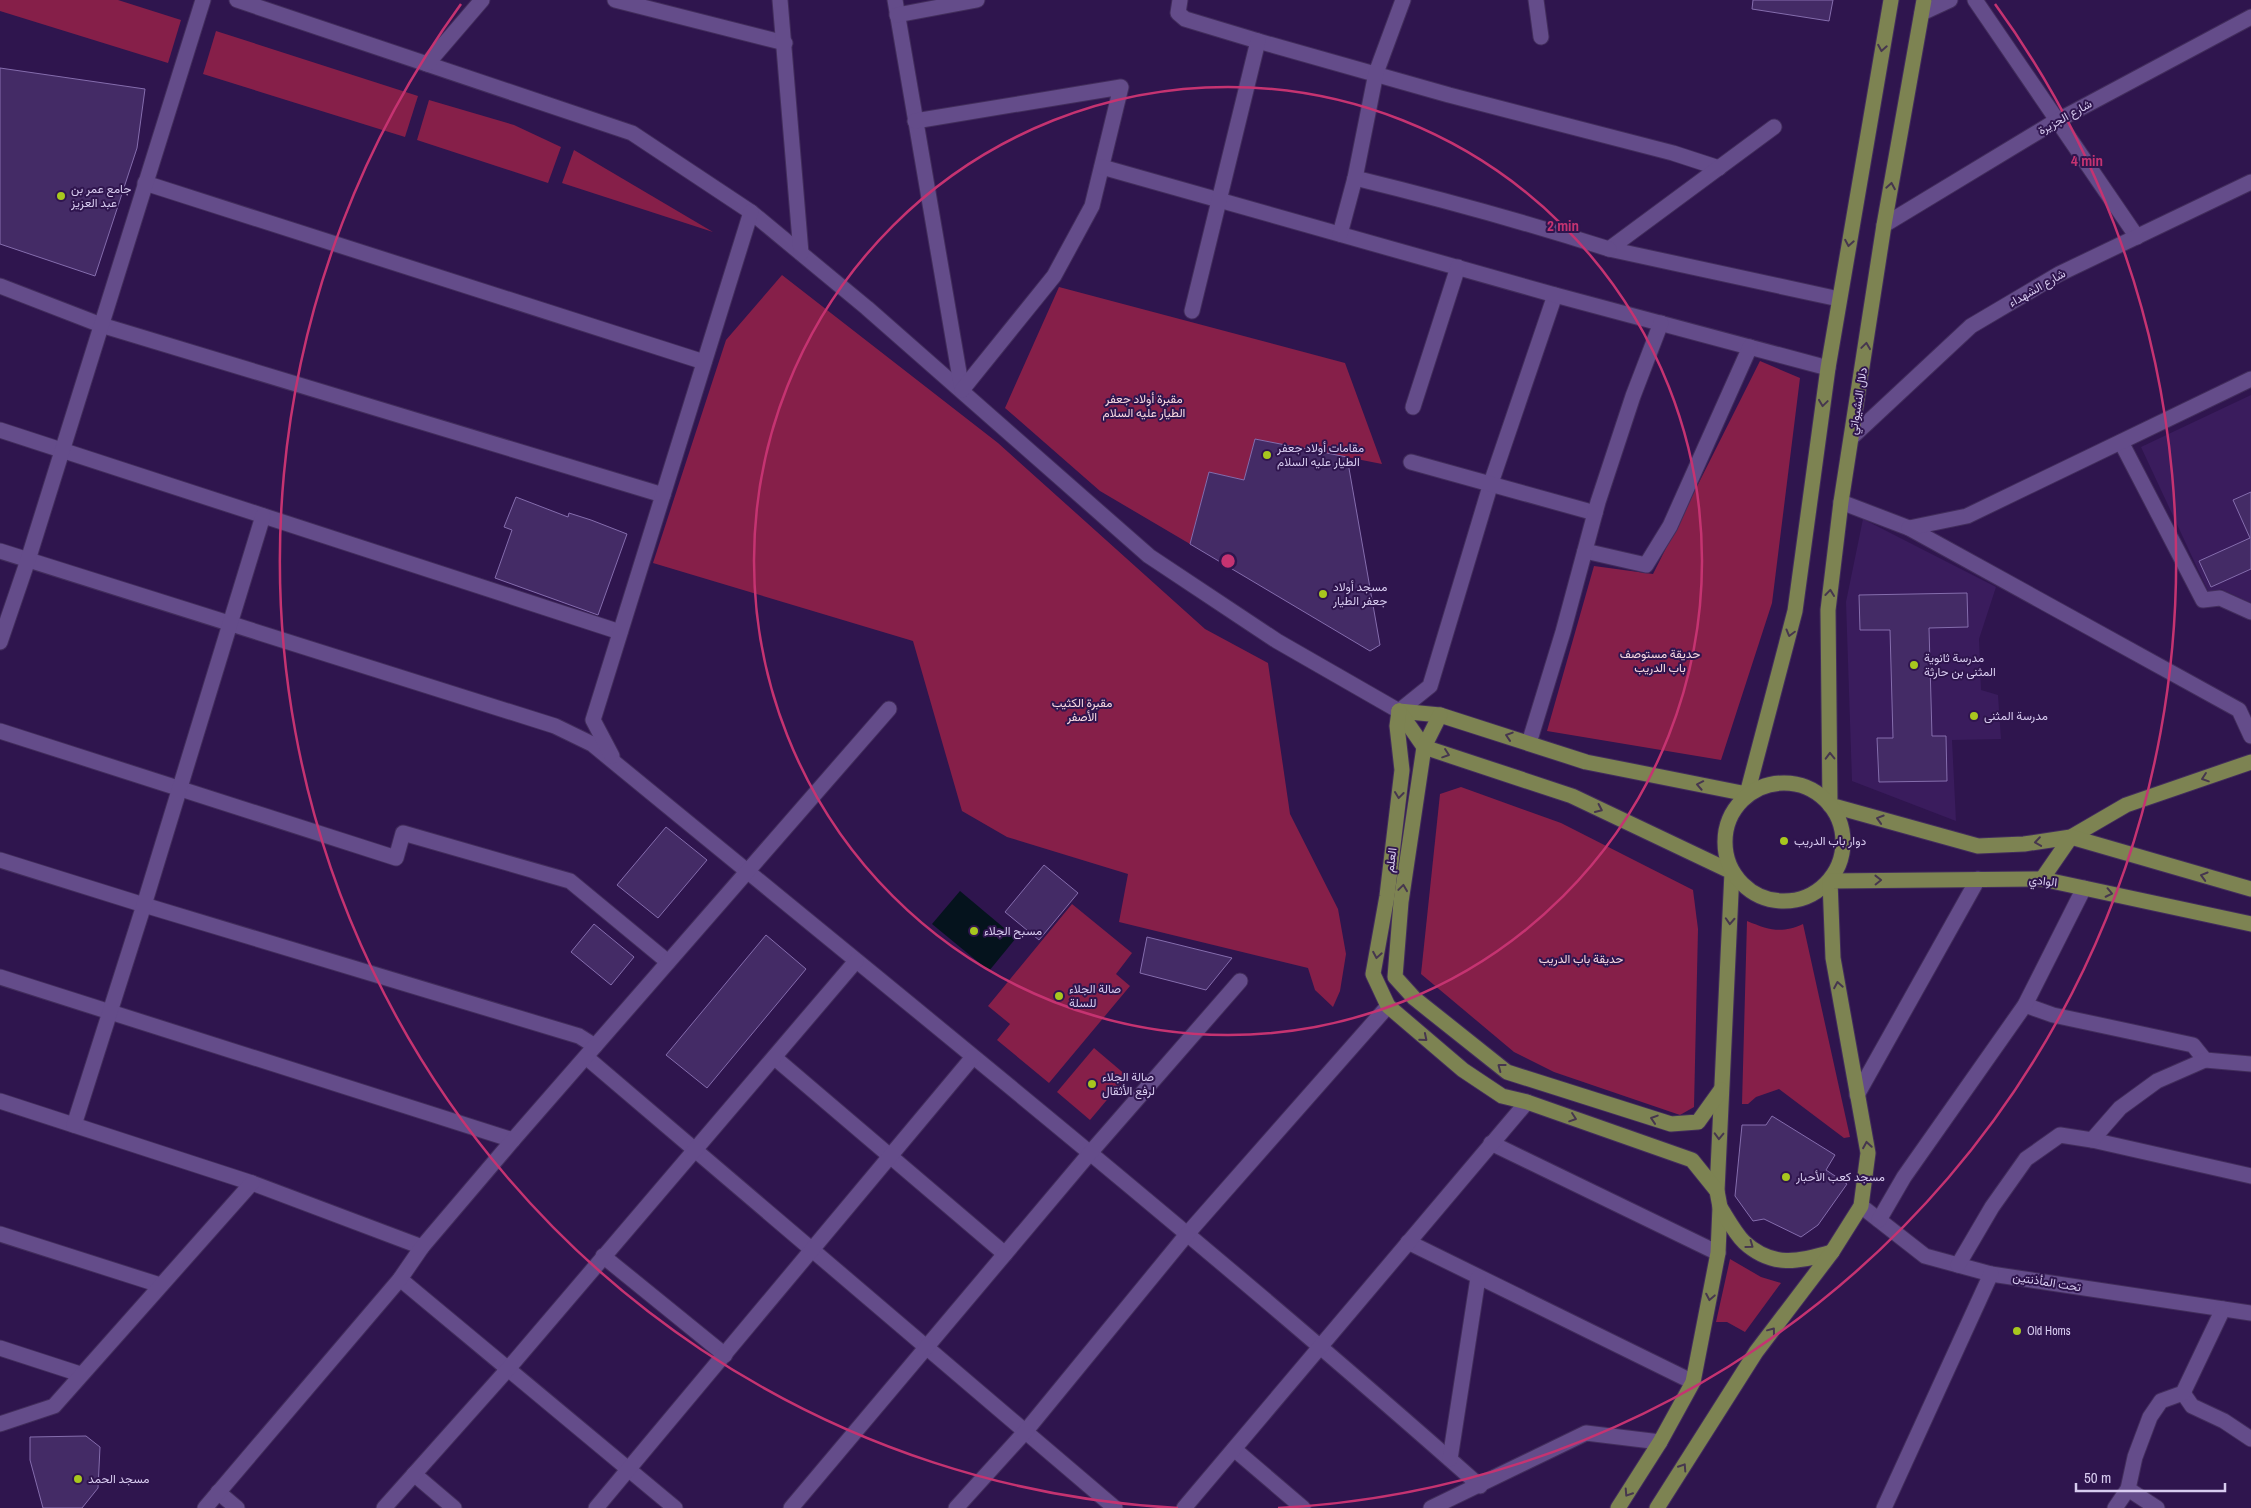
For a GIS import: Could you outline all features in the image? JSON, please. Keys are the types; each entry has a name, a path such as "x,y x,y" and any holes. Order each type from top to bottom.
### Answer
{"main road":[{"path":"1748,794 1795,611 1828,368 1891,0"},
{"name":"دلال النشيواتي","path":"1830,805 1828,610 1840,502 1852,437 1884,225 1923,7"},
{"path":"1400,712 1440,715 1586,762 1748,794"},
{"path":"1400,712 1424,746 1572,796 1732,872 1744,887 1760,897 1779,902 1806,897 1815,893 1830,881 1840,863 1844,843 1841,822 1830,805 1817,792 1800,785 1782,782 1764,786 1748,794 1735,807 1727,822 1724,839 1732,872 1717,1191 1720,1207 1718,1253 1693,1382 1660,1442 1618,1508"},
{"name":"العلم","path":"1388,1006 1374,974 1387,896 1402,770 1397,726 1400,712"},
{"name":"العلم","path":"1388,1006 1394,978 1401,902 1424,746 1440,715"},
{"path":"1830,805 1978,846 2024,844 2071,837 2126,805 2251,762"},
{"path":"2042,879 2071,837"},
{"path":"2071,837 2251,889"},
{"name":"الوادي","path":"1830,881 2042,879 2251,924"},
{"path":"1657,1508 1756,1352 1832,1252 1860,1206 1868,1153 1833,958 1830,881"},
{"path":"1394,978 1414,998 1507,1072 1671,1124 1698,1122 1721,1090"},
{"path":"1388,1006 1463,1070 1502,1096 1526,1102 1692,1160 1717,1191"},
{"path":"1720,1207 1744,1242 1772,1260 1801,1261 1832,1252"}],"street":[{"path":"0,642 28,560 203,0"},
{"path":"236,0 632,133 751,212 801,252 962,390 1150,556 1277,641 1400,712 1430,686 1491,483 1555,295"},
{"path":"427,64 482,0"},
{"path":"615,0 785,43"},
{"path":"780,0 801,252"},
{"path":"894,0 962,390"},
{"path":"897,15 977,0"},
{"path":"1180,0 1178,13 1185,19 1258,42 1673,153 1719,168"},
{"path":"1340,234 1355,178 1376,73 1403,0"},
{"path":"1536,0 1541,37"},
{"path":"1923,7 1950,0"},
{"path":"1975,0 2059,120 2137,237"},
{"name":"شارع الجزيرة","path":"1884,225 2059,120 2251,17"},
{"path":"1192,311 1258,42"},
{"path":"915,121 1121,87 1092,206 1054,276 962,390"},
{"path":"1609,249 1774,127"},
{"path":"1102,167 1555,295 1828,368"},
{"path":"1355,178 1427,195 1609,249 1839,299"},
{"name":"شارع الشهداء","path":"1852,437 1972,326 2059,274 2251,182"},
{"path":"146,183 704,362"},
{"path":"615,763 593,720 751,212"},
{"path":"1413,407 1458,268"},
{"path":"0,286 101,325 663,495"},
{"path":"1529,743 1563,632 1595,513 1633,396 1661,323"},
{"path":"1585,551 1646,565 1670,526 1750,347"},
{"path":"1908,528 1967,516 2251,379"},
{"path":"0,430 620,632"},
{"path":"2121,442 2203,600 2220,598 2251,612"},
{"path":"1411,462 1595,513"},
{"path":"1840,502 1908,528 2239,710 2251,736"},
{"path":"74,1125 144,906 263,516"},
{"path":"0,551 555,726 592,744 1188,1233 1321,1345 1480,1486"},
{"path":"205,1508 400,1279 422,1246 889,709"},
{"path":"0,731 396,858 403,833 570,881 668,962"},
{"path":"0,860 144,906 579,1036 590,1052 694,1149 1115,1508"},
{"path":"1857,1095 1978,879"},
{"path":"1878,1220 1904,1177 2025,1005 2084,888"},
{"path":"384,1508 508,1368 856,961"},
{"path":"0,977 513,1140"},
{"path":"792,1508 1090,1153 1240,981"},
{"path":"2025,1005 2053,1015 2192,1045 2205,1060"},
{"path":"956,1508 1026,1432 1188,1233 1388,1006"},
{"path":"596,1508 726,1355 973,1057"},
{"path":"775,1058 1005,1254"},
{"path":"2092,1140 2120,1108 2157,1081 2205,1060 2251,1062"},
{"path":"0,1101 252,1183 422,1246"},
{"path":"1184,1508 1526,1102"},
{"path":"1958,1265 1992,1207 2026,1159 2060,1135 2092,1140 2251,1176"},
{"path":"1491,1144 1718,1253"},
{"path":"0,1424 54,1406 80,1374 252,1183"},
{"name":"تحت المأذنتين","path":"1860,1206 1925,1256 1991,1274 2251,1313"},
{"path":"0,1234 160,1286"},
{"path":"1408,1242 1693,1382"},
{"path":"603,1256 726,1355"},
{"path":"1884,1508 1991,1274"},
{"path":"1450,1459 1478,1278"},
{"path":"400,1279 675,1508"},
{"path":"2115,1508 2128,1489 2134,1457 2150,1417 2161,1401 2182,1393 2223,1309"},
{"path":"0,1348 80,1374"},
{"path":"2182,1393 2192,1406 2224,1421 2251,1439"},
{"path":"1431,1508 1586,1434 1660,1442"},
{"path":"1234,1449 1304,1508"},
{"path":"414,1474 454,1508"},
{"path":"2128,1489 2157,1508"},
{"path":"218,1492 237,1508"}],"shaded area":[{"path":"2251,395 2251,603 2221,589 2209,593 2141,447"},
{"name":"مدرسة ثانوية المثنى بن حارثة","path":"1863,519 1996,587 1979,639 1981,690 1998,695 2001,739 1952,740 1956,821 1852,781 1846,602"}],"green space":[{"path":"0,0 118,0 181,20 168,63 0,11"},
{"path":"216,31 418,96 405,137 203,74"},
{"path":"429,100 514,125 561,147 548,183 417,140"},
{"path":"574,150 713,232 562,183"},
{"name":"مقبرة الكثيب الأصفر","path":"782,275 998,443 1205,629 1268,663 1290,814 1338,909 1346,954 1340,991 1333,1007 1315,990 1308,968 1119,922 1128,874 1007,837 962,811 913,641 653,563 726,340"},
{"name":"مقبرة أولاد جعفر الطيار عليه السلام","path":"1059,287 1345,363 1382,464 1255,439 1244,480 1209,472 1190,544 1100,491 1005,408"},
{"name":"حديقة مستوصف باب الدريب","path":"1760,361 1800,378 1772,603 1721,760 1547,731 1594,566 1653,574"},
{"name":"حديقة باب الدريب","path":"1461,787 1561,823 1693,890 1698,929 1694,1107 1680,1115 1554,1072 1514,1052 1421,974 1440,794"},
{"name":"صالة الجلاء للسلة","path":"1072,904 1132,953 1116,974 1130,986 1049,1083 997,1040 1010,1024 988,1006"},
{"path":"1747,921 1775,930 1788,929 1803,924 1850,1137 1844,1138 1779,1089 1756,1097 1748,1104 1742,1104"},
{"name":"صالة الجلاء لرفع الأثقال","path":"1094,1048 1127,1076 1090,1120 1057,1092"},
{"path":"1730,1259 1761,1277 1781,1283 1745,1332 1727,1322 1716,1322"}],"water":[{"name":"مسبح الجلاء","path":"960,891 1016,938 989,971 932,924"}],"building":[{"path":"1753,0 1833,0 1829,21 1752,9"},
{"name":"جامع عمر بن عبد العزيز","path":"0,68 145,89 137,148 95,276 0,244"},
{"name":"مسجد أولاد جعفر الطيار","path":"1255,439 1347,457 1380,645 1370,651 1190,544 1209,472 1244,480"},
{"path":"2251,492 2251,569 2211,587 2199,561 2250,538 2233,500"},
{"path":"516,497 568,517 569,513 627,534 598,615 495,578 512,530 504,527"},
{"path":"1967,593 1968,627 1929,628 1932,736 1946,736 1947,781 1879,782 1877,738 1893,738 1890,630 1860,630 1859,595"},
{"path":"666,827 707,860 658,918 617,885"},
{"path":"1044,865 1078,893 1039,940 1005,912"},
{"path":"594,924 634,957 611,985 571,952"},
{"path":"766,935 806,969 707,1088 666,1055"},
{"path":"1147,937 1232,958 1206,990 1140,973"},
{"name":"مسجد كعب الأحبار","path":"1772,1116 1835,1155 1826,1170 1847,1184 1818,1225 1801,1237 1764,1219 1753,1221 1735,1196 1742,1125 1766,1125"},
{"path":"86,1436 100,1447 98,1488 82,1508 43,1508 30,1460 30,1437"}],"place":[{"name":"جامع عمر بن عبد العزيز","path":"61,196"},
{"name":"مقامات أولاد جعفر الطيار عليه السلام","path":"1267,455"},
{"name":"مسجد أولاد جعفر الطيار","path":"1323,594"},
{"name":"مدرسة ثانوية المثنى بن حارثة","path":"1914,665"},
{"name":"مدرسة المثنى","path":"1974,716"},
{"name":"دوار باب الدريب","path":"1784,841"},
{"name":"مسبح الجلاء","path":"974,931"},
{"name":"صالة الجلاء للسلة","path":"1059,996"},
{"name":"صالة الجلاء لرفع الأثقال","path":"1092,1084"},
{"name":"مسجد كعب الأحبار","path":"1786,1177"},
{"name":"Old Homs","path":"2017,1331"},
{"name":"مسجد الحمد","path":"78,1479"}]}
